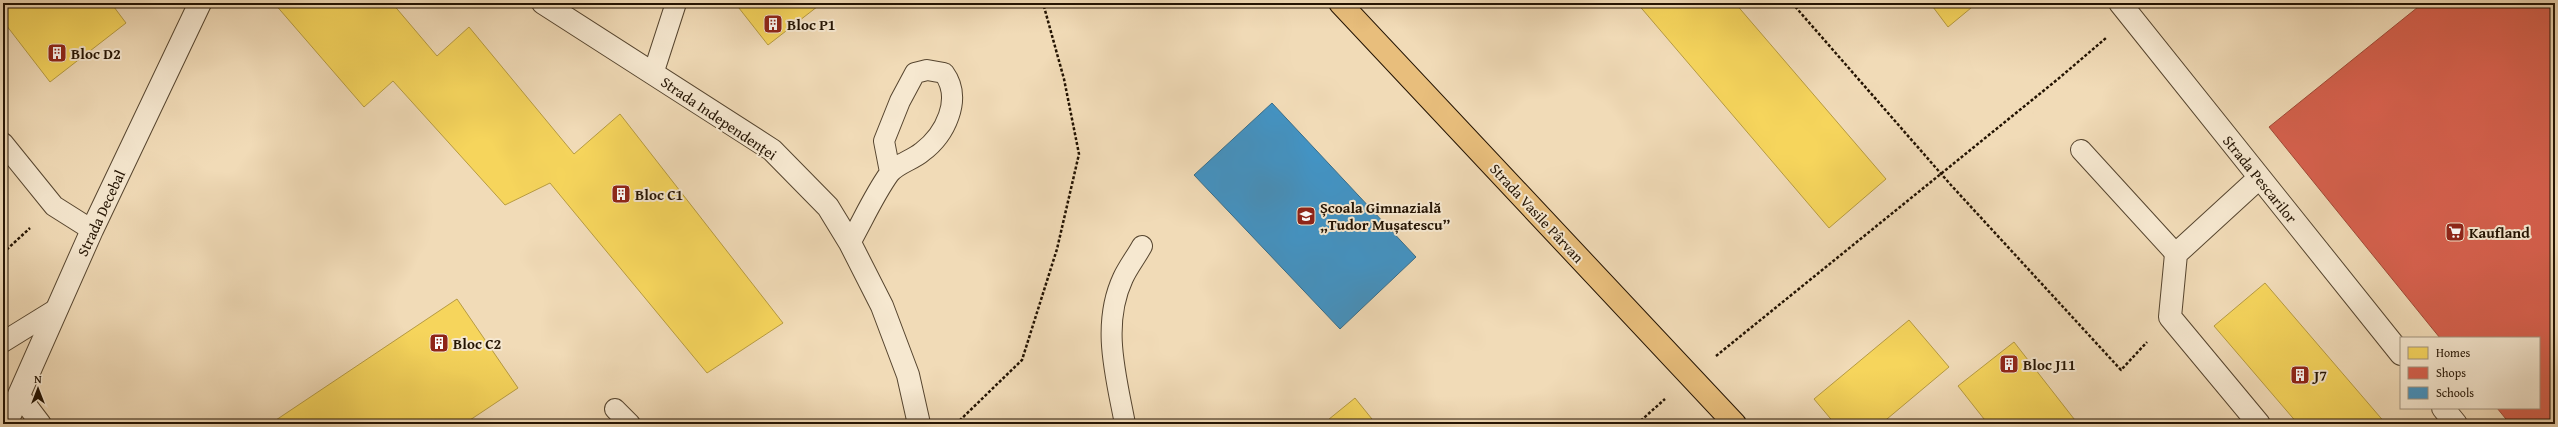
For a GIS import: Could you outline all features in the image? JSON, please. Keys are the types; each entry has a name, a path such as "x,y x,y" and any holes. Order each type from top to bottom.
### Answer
{"main road":[{"name":"Strada Vasile Pârvan","path":"1340,3 1735,424"}],"street":[{"name":"Strada Decebal","path":"6,424 92,230 200,3"},
{"name":"Strada Independenței","path":"543,3 772,150 828,207 850,243 884,313 908,375 919,424"},
{"name":"Strada Pescarilor","path":"2125,10 2400,353"},
{"path":"2259,178 2176,254 2170,317 2259,424"},
{"path":"2444,409 2456,424"}],"lane":[{"path":"653,74 676,3"},
{"path":"850,243 890,172 922,152 943,132 952,103 951,83 944,73 927,70 915,73 908,85 884,141 890,172"},
{"path":"3,143 54,206 92,230"},
{"path":"2081,150 2176,254"},
{"path":"1125,424 1112,348 1112,322 1114,305 1123,278 1142,246"},
{"path":"3,342 58,308"},
{"path":"19,396 41,424"},
{"path":"615,409 630,424"}],"path":[{"path":"956,424 1022,360 1057,249 1079,154 1064,79 1043,3"},
{"path":"1792,3 1942,173 2121,370"},
{"path":"1637,424 1691,377 2058,79 2125,10"},
{"path":"3,253 54,206"}],"building: Homes":[{"name":"Bloc D2","path":"3,3 111,3 126,23 50,82 3,21"},
{"name":"Bloc C1","path":"274,3 392,3 437,56 469,27 574,154 620,114 783,323 707,373 550,183 505,205 393,81 364,107"},
{"name":"Bloc P1","path":"735,3 822,3 768,45"},
{"path":"1637,3 1735,3 1886,179 1829,228"},
{"path":"1930,3 1977,3 1948,27"},
{"name":"J7","path":"2265,283 2386,424 2298,424 2214,326"},
{"name":"Bloc C2","path":"457,299 518,388 464,424 270,424"},
{"path":"1909,320 1949,367 1881,424 1835,424 1814,399"},
{"name":"Bloc J11","path":"2014,342 2078,424 1988,424 1958,386"},
{"path":"1355,398 1376,424 1323,424"}],"building: Shops":[{"name":"Kaufland","path":"2423,3 2555,3 2555,424 2510,424 2498,409 2540,409 2540,337 2439,337 2269,127"}],"building: Schools":[{"name":"Școala Gimnazială „Tudor Mușatescu”","path":"1272,103 1416,257 1340,329 1194,175"}],"place":[{"name":"Bloc P1","path":"773,24"},
{"name":"Bloc D2","path":"57,53"},
{"name":"Bloc C1","path":"621,194"},
{"name":"Școala Gimnazială „Tudor Mușatescu”","path":"1306,216"},
{"name":"Kaufland","path":"2455,232"},
{"name":"Bloc C2","path":"439,343"},
{"name":"Bloc J11","path":"2009,364"},
{"name":"J7","path":"2300,375"}]}
